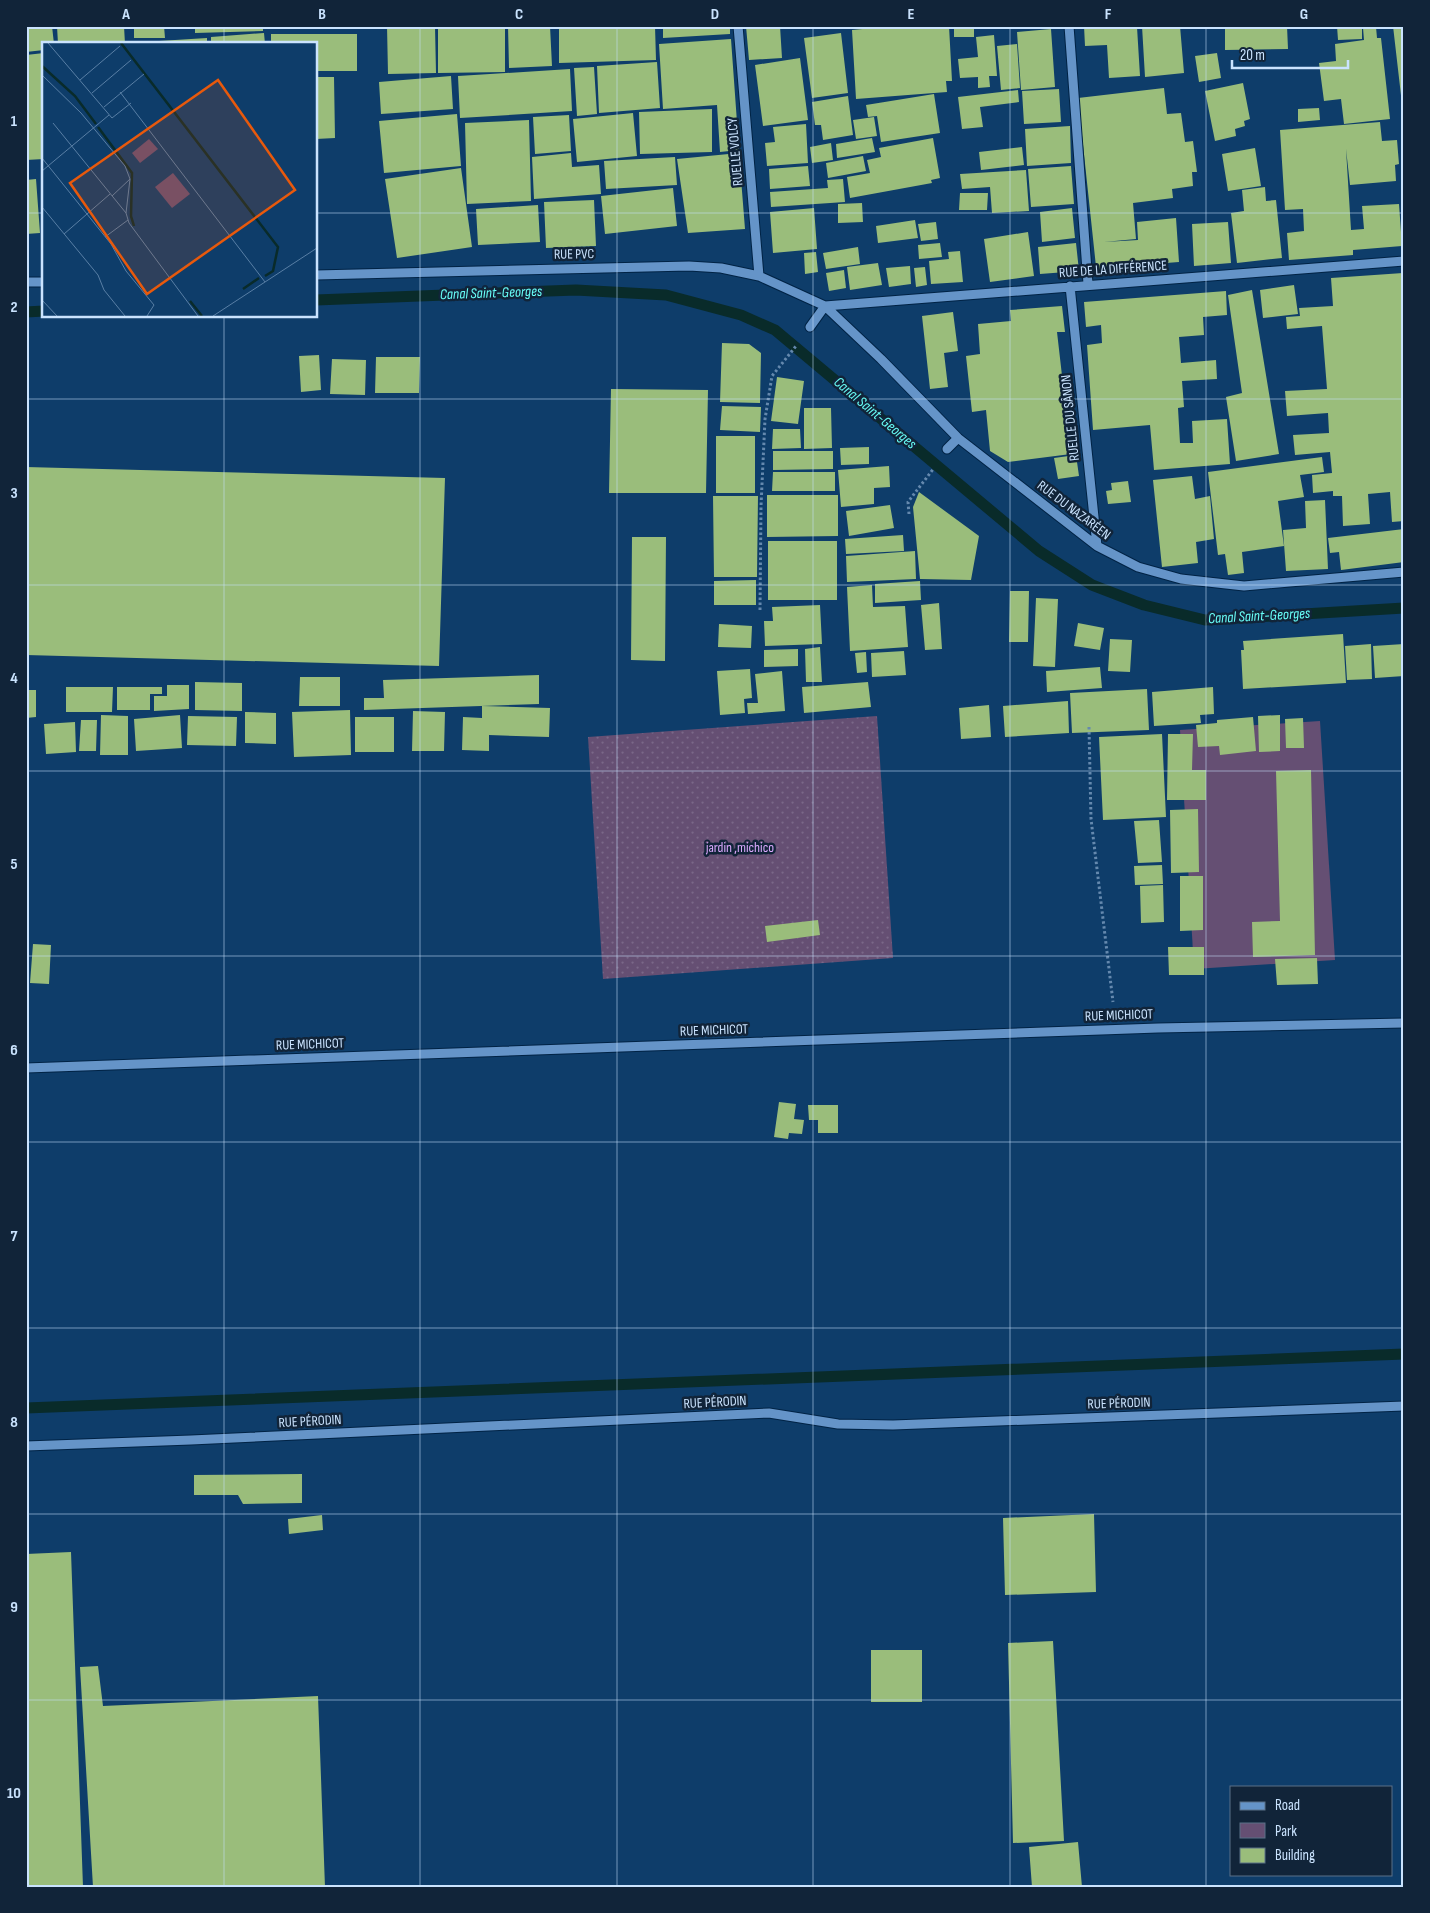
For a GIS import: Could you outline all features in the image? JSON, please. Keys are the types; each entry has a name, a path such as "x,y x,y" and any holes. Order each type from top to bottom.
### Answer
{"street":[{"name":"RUELLE VOLCY","path":"738,26 759,276"},
{"path":"1069,26 1088,284"},
{"name":"RUE DE LA DIFFÉRENCE","path":"825,306 1088,284 1404,261"},
{"name":"RUE PVC","path":"318,275 688,266 721,268 759,276 825,306"},
{"path":"26,282 42,282"},
{"name":"RUELLE DU SÂNON","path":"1070,286 1097,546"},
{"path":"810,327 825,306"},
{"name":"RUE DU NAZARÉEN","path":"825,306 881,359 958,438 1097,546 1138,567 1181,580 1244,586 1404,572"},
{"path":"947,450 958,438"},
{"name":"RUE MICHICOT","path":"26,1068 1148,1028 1404,1023"},
{"name":"RUE PÉRODIN","path":"26,1446 769,1413 838,1424 893,1425 1404,1406"}],"path":[{"path":"760,610 761,506 765,419 772,376 786,360"},
{"path":"909,514 908,502 916,493"},
{"path":"1089,727 1091,819 1112,1002"}],"green space":[{"name":"jardin ,michico","path":"877,716 893,958 603,979 588,737"},
{"path":"1320,721 1335,960 1194,969 1180,730"}],"building":[{"path":"26,26 52,26 54,42 42,42 42,50 26,52"},
{"path":"57,26 124,26 125,42 58,42"},
{"path":"134,26 164,26 165,38 134,38"},
{"path":"195,26 263,26 263,31 195,33"},
{"path":"268,26 315,26 315,28 268,29"},
{"path":"387,26 435,26 436,73 388,74"},
{"path":"438,26 505,26 505,72 438,73"},
{"path":"508,26 550,26 552,66 509,68"},
{"path":"559,26 655,26 656,60 559,63"},
{"path":"663,26 730,26 730,34 663,38"},
{"path":"746,26 780,26 782,58 749,60"},
{"path":"873,26 949,26 952,81 946,81 947,92 856,99 852,30 873,28"},
{"path":"954,26 974,26 974,37 954,37"},
{"path":"1084,26 1137,27 1140,76 1109,78 1107,45 1085,46"},
{"path":"1142,26 1180,26 1184,73 1145,77"},
{"path":"1225,26 1287,26 1288,49 1225,50"},
{"path":"1337,26 1362,26 1362,39 1338,40"},
{"path":"1393,26 1404,26 1404,104 1402,104"},
{"path":"1376,27 1377,38 1381,38 1390,119 1344,124 1341,99 1324,101 1319,63 1336,61 1335,44 1364,40 1363,28"},
{"path":"1051,29 1055,87 1021,90 1017,32"},
{"path":"264,33 265,42 211,42 211,37"},
{"path":"841,33 848,93 812,98 804,38"},
{"path":"271,34 357,34 357,71 318,71 318,42 271,42"},
{"path":"994,35 997,76 989,76 990,87 978,88 978,77 960,78 958,59 978,57 976,37"},
{"path":"207,38 207,42 159,41"},
{"path":"731,39 739,150 720,152 717,105 663,109 659,44"},
{"path":"1017,44 1020,88 1001,90 997,46"},
{"path":"42,53 42,159 26,160 26,55"},
{"path":"1217,53 1221,78 1199,82 1195,56"},
{"path":"800,58 808,120 763,126 755,65"},
{"path":"657,62 660,108 599,113 597,66"},
{"path":"594,67 597,114 577,116 574,68"},
{"path":"570,69 572,111 460,118 458,76"},
{"path":"451,76 453,109 381,114 379,82"},
{"path":"318,77 334,77 335,138 318,139"},
{"path":"1243,83 1250,119 1244,121 1245,126 1235,129 1236,136 1215,141 1205,91"},
{"path":"1164,88 1167,114 1181,113 1185,142 1193,141 1197,172 1192,172 1193,186 1172,189 1173,198 1133,203 1136,239 1104,242 1138,240 1137,222 1176,218 1179,262 1140,265 1140,272 1097,276 1078,98"},
{"path":"1059,89 1061,122 1024,124 1022,91"},
{"path":"1018,90 1019,102 980,107 983,127 962,129 958,97"},
{"path":"934,94 940,133 881,142 877,116 868,117 866,105"},
{"path":"848,96 853,135 823,140 821,125 815,125 812,102"},
{"path":"1319,108 1320,120 1298,122 1298,109"},
{"path":"712,109 712,152 640,154 639,112"},
{"path":"633,113 637,156 577,162 573,119"},
{"path":"457,114 461,166 384,173 379,121"},
{"path":"569,115 571,151 535,154 533,117"},
{"path":"874,117 877,136 856,139 853,120"},
{"path":"529,120 531,201 467,204 465,123"},
{"path":"1380,122 1382,141 1397,140 1399,164 1395,165 1396,181 1350,185 1346,149 1351,230 1364,229 1362,206 1399,204 1402,246 1353,250 1353,255 1289,260 1287,233 1304,231 1303,209 1285,210 1280,130"},
{"path":"806,124 808,163 767,166 765,143 775,142 773,127"},
{"path":"1070,126 1071,163 1027,166 1025,129"},
{"path":"872,138 875,152 837,158 836,144"},
{"path":"933,138 940,178 931,180 932,183 850,198 847,177 870,173 867,160 881,157 879,148"},
{"path":"831,143 833,160 812,163 810,147"},
{"path":"1022,147 1024,165 981,170 979,152"},
{"path":"1255,148 1261,186 1228,191 1222,154"},
{"path":"571,153 572,167 599,165 601,194 534,199 532,157"},
{"path":"739,153 745,229 688,233 677,159"},
{"path":"863,156 866,171 828,178 826,163"},
{"path":"675,157 677,185 606,189 604,161"},
{"path":"808,166 810,186 770,189 769,169"},
{"path":"1071,166 1074,204 1031,207 1028,169"},
{"path":"461,168 472,247 397,258 385,179"},
{"path":"1026,170 1029,211 992,213 990,187 962,189 960,174"},
{"path":"36,179 40,233 26,234 26,180"},
{"path":"843,179 845,202 771,207 770,192 828,188 827,180"},
{"path":"1265,187 1266,201 1276,200 1282,258 1237,263 1231,213 1244,211 1242,190"},
{"path":"673,188 677,226 605,234 601,196"},
{"path":"960,193 988,193 987,210 959,210"},
{"path":"594,200 596,246 546,248 544,202"},
{"path":"862,203 863,222 838,223 838,204"},
{"path":"538,205 540,242 478,245 476,209"},
{"path":"814,208 817,249 773,253 770,212"},
{"path":"1072,208 1075,238 1042,242 1040,212"},
{"path":"915,220 918,238 878,243 876,226"},
{"path":"936,222 938,239 921,241 918,224"},
{"path":"1228,222 1231,263 1194,266 1192,224"},
{"path":"1028,232 1034,276 990,282 984,239"},
{"path":"940,243 942,257 919,259 918,245"},
{"path":"1076,243 1079,271 1040,274 1038,247"},
{"path":"858,247 860,264 826,269 823,253"},
{"path":"960,251 963,282 931,284 929,261 949,259 948,252"},
{"path":"816,252 818,272 805,274 804,253"},
{"path":"878,263 882,285 850,290 847,267"},
{"path":"910,266 911,284 889,287 886,268"},
{"path":"925,267 927,285 916,287 914,268"},
{"path":"844,270 846,288 829,291 826,273"},
{"path":"1403,273 1404,521 1392,522 1390,492 1368,494 1370,524 1343,526 1342,496 1333,496 1333,491 1313,493 1312,475 1332,473 1330,452 1295,455 1293,435 1329,433 1328,413 1287,416 1285,391 1327,389 1322,326 1287,329 1286,317 1300,316 1299,308 1333,306 1331,278"},
{"path":"1294,285 1298,314 1263,318 1260,290"},
{"path":"1252,290 1279,454 1236,461 1226,397 1242,393 1228,295"},
{"path":"1226,291 1227,315 1203,317 1204,335 1179,337 1181,363 1216,360 1217,379 1182,381 1184,407 1178,408 1180,443 1193,443 1192,421 1227,419 1230,464 1154,470 1150,425 1093,430 1087,345 1102,343 1101,325 1086,327 1084,302"},
{"path":"1062,306 1065,332 1057,332 1071,454 1008,462 990,451 986,410 972,412 966,356 980,354 978,324 1011,321 1010,310"},
{"path":"953,312 958,351 944,353 948,387 930,389 922,316"},
{"path":"722,343 749,344 761,353 760,403 720,402"},
{"path":"319,355 321,390 301,392 299,356"},
{"path":"376,357 420,357 419,393 375,393"},
{"path":"332,359 366,360 365,395 330,394"},
{"path":"777,377 804,381 798,424 771,421"},
{"path":"611,389 708,390 706,493 609,493"},
{"path":"722,406 761,407 760,432 720,430"},
{"path":"804,408 831,408 832,448 804,449"},
{"path":"773,429 800,429 801,448 772,449"},
{"path":"716,436 755,436 755,493 716,493"},
{"path":"869,447 869,464 841,465 840,448"},
{"path":"773,451 833,451 833,469 773,470"},
{"path":"1076,455 1079,476 1058,479 1054,458"},
{"path":"1322,457 1324,472 1300,475 1304,497 1278,501 1284,546 1242,552 1244,573 1228,575 1225,554 1218,555 1208,472"},
{"path":"889,466 890,487 874,488 874,504 841,507 838,470"},
{"path":"26,467 445,478 439,666 26,655"},
{"path":"773,472 835,472 835,491 772,491"},
{"path":"1192,476 1195,499 1210,496 1214,539 1196,542 1198,563 1162,567 1153,480"},
{"path":"1128,481 1131,502 1108,504 1106,491 1112,490 1111,483"},
{"path":"919,492 979,536 971,580 920,579 913,507"},
{"path":"767,495 838,495 838,536 767,537"},
{"path":"713,496 758,496 757,577 714,577"},
{"path":"1325,500 1328,569 1286,571 1283,530 1306,528 1305,501"},
{"path":"890,505 894,528 849,536 846,511"},
{"path":"1404,529 1404,562 1341,570 1339,552 1330,553 1328,538"},
{"path":"903,535 904,551 846,554 845,539"},
{"path":"632,537 666,537 665,661 631,660"},
{"path":"768,541 837,541 837,600 768,600"},
{"path":"915,551 916,579 847,582 846,556"},
{"path":"756,580 756,605 714,605 714,581"},
{"path":"920,581 921,600 875,603 875,584"},
{"path":"872,585 873,607 905,606 908,647 850,651 847,587"},
{"path":"1010,591 1029,591 1028,642 1009,642"},
{"path":"1036,598 1058,599 1055,667 1033,666"},
{"path":"939,603 942,649 925,650 921,605"},
{"path":"820,605 822,644 765,646 764,621 773,621 772,607"},
{"path":"1078,623 1104,628 1100,650 1074,646"},
{"path":"719,624 752,626 751,648 718,647"},
{"path":"1343,634 1346,683 1243,689 1241,650 1244,650 1243,641"},
{"path":"1110,639 1132,640 1130,672 1108,671"},
{"path":"1371,644 1372,679 1347,680 1345,646"},
{"path":"1404,644 1404,676 1375,678 1373,646"},
{"path":"820,647 822,682 806,682 805,649"},
{"path":"798,649 798,666 764,667 764,650"},
{"path":"904,651 906,675 872,677 871,653"},
{"path":"866,652 867,672 857,673 855,653"},
{"path":"1100,667 1102,688 1047,692 1046,671"},
{"path":"750,669 752,698 744,699 745,713 720,715 717,671"},
{"path":"782,671 785,711 748,714 747,703 758,703 755,674"},
{"path":"539,675 539,704 364,710 364,698 384,698 383,680"},
{"path":"300,677 340,677 340,706 299,706"},
{"path":"195,682 242,683 242,711 195,710"},
{"path":"868,682 871,707 804,713 802,687"},
{"path":"167,685 189,685 189,709 154,711 154,696 167,696"},
{"path":"66,687 113,687 112,712 66,712"},
{"path":"117,687 162,687 162,694 150,694 150,710 117,710"},
{"path":"1213,687 1214,714 1200,715 1201,723 1154,726 1152,692"},
{"path":"1147,689 1149,730 1072,733 1070,693"},
{"path":"26,690 36,690 36,717 26,718"},
{"path":"1068,701 1069,733 1005,737 1003,706"},
{"path":"989,705 991,737 961,739 959,708"},
{"path":"482,706 550,708 549,737 489,735 489,751 462,750 463,717 482,718"},
{"path":"350,710 351,755 294,757 292,712"},
{"path":"413,711 445,712 444,751 412,751"},
{"path":"245,712 276,713 276,744 245,743"},
{"path":"101,715 128,716 128,755 100,755"},
{"path":"180,715 182,748 136,751 134,719"},
{"path":"1280,715 1280,751 1259,752 1258,716"},
{"path":"188,716 237,717 236,746 187,745"},
{"path":"355,717 394,717 394,752 355,752"},
{"path":"1253,717 1256,751 1220,755 1219,746 1198,747 1196,725 1217,723 1217,720"},
{"path":"1303,718 1304,748 1286,748 1285,719"},
{"path":"81,720 97,720 96,751 79,751"},
{"path":"75,722 76,752 46,754 44,724"},
{"path":"1162,734 1166,817 1103,820 1099,737"},
{"path":"1168,734 1193,734 1192,770 1206,770 1206,800 1167,800"},
{"path":"1311,770 1315,955 1253,957 1252,922 1280,921 1276,771"},
{"path":"1198,809 1199,872 1171,873 1170,810"},
{"path":"1159,820 1162,862 1138,863 1134,821"},
{"path":"1162,865 1163,884 1135,885 1134,866"},
{"path":"1180,876 1203,876 1203,930 1180,931"},
{"path":"1163,885 1164,922 1141,923 1140,886"},
{"path":"818,920 820,935 767,942 765,926"},
{"path":"33,944 51,945 49,984 30,983"},
{"path":"1168,947 1204,947 1204,975 1169,975"},
{"path":"1317,958 1318,984 1277,985 1275,959"},
{"path":"779,1102 796,1104 794,1119 804,1120 802,1134 789,1133 788,1139 774,1137"},
{"path":"808,1105 838,1105 838,1133 818,1133 818,1120 809,1120"},
{"path":"302,1474 302,1503 243,1504 238,1495 194,1495 194,1475"},
{"path":"1094,1514 1096,1592 1005,1595 1003,1518"},
{"path":"322,1515 323,1530 289,1534 288,1519"},
{"path":"71,1552 83,1887 26,1887 26,1554"},
{"path":"1053,1641 1064,1841 1013,1843 1008,1643"},
{"path":"871,1650 922,1650 922,1702 871,1702"},
{"path":"98,1666 103,1706 318,1696 325,1887 93,1887 80,1667"},
{"path":"1078,1842 1082,1887 1032,1887 1029,1847"}],"waterway":[{"name":"Canal Saint-Georges","path":"318,300 576,290 666,295 741,315 775,330 1039,551 1092,585 1144,605 1205,620 1404,608"},
{"name":"Canal Saint-Georges","path":"26,312 42,311"},
{"path":"26,1408 1404,1354"}]}
